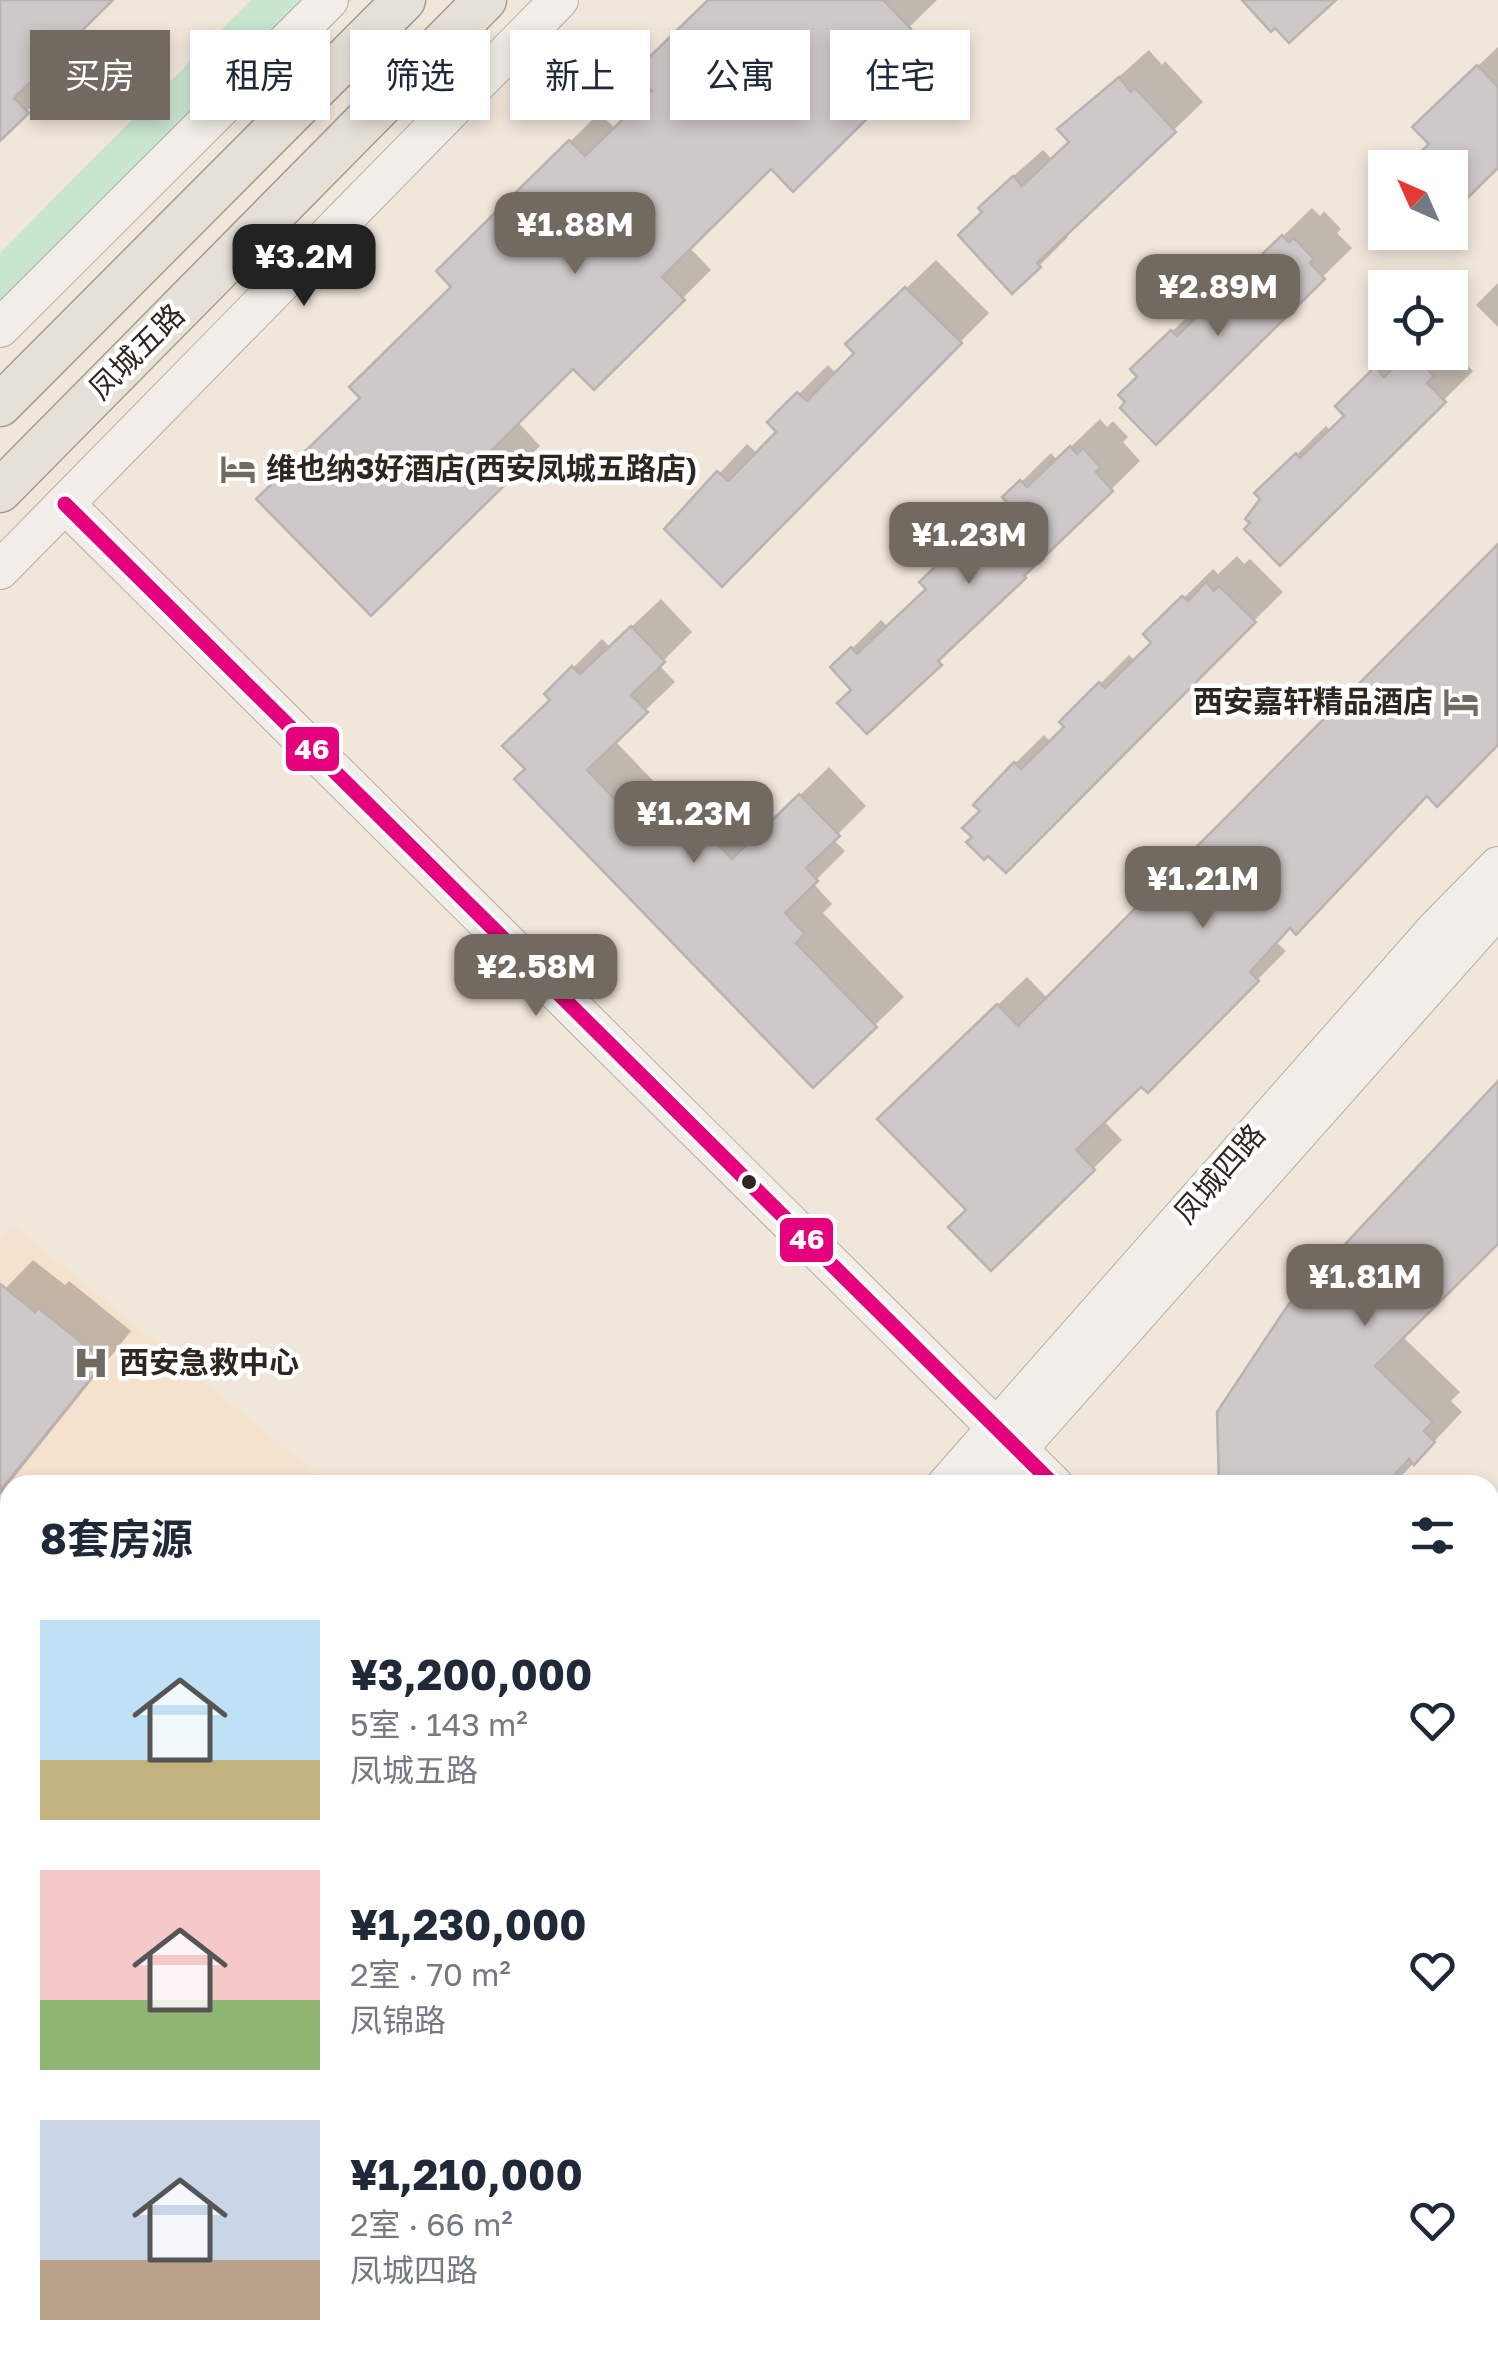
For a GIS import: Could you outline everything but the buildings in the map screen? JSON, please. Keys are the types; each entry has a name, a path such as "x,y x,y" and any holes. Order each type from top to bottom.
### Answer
{"main road":[{"name":"凤城五路","path":"0,404 404,0"},
{"name":"凤城五路","path":"0,491 485,0"}],"street":[{"path":"0,328 329,0"},
{"path":"0,570 559,0"},
{"path":"66,504 1044,1475"},
{"name":"凤城四路","path":"990,1475 1006,1438 1436,929 1498,866"},
{"name":"凤城四路","path":"959,1475 1006,1438 1498,908"}],"shaded area":[{"name":"西安急救中心","path":"13,1225 318,1475 0,1475 0,1241"}],"green space":[{"path":"251,0 352,0 322,30 221,30"},
{"path":"190,61 190,120 232,120 22,330 0,339 0,253 132,120 170,120 170,82"}],"transit line":[{"name":"46","path":"65,504 1044,1475"}],"place":[{"name":"维也纳3好酒店(西安凤城五路店)","path":"238,469"},
{"name":"西安嘉轩精品酒店","path":"1461,702"},
{"name":"西安急救中心","path":"91,1363"}]}
